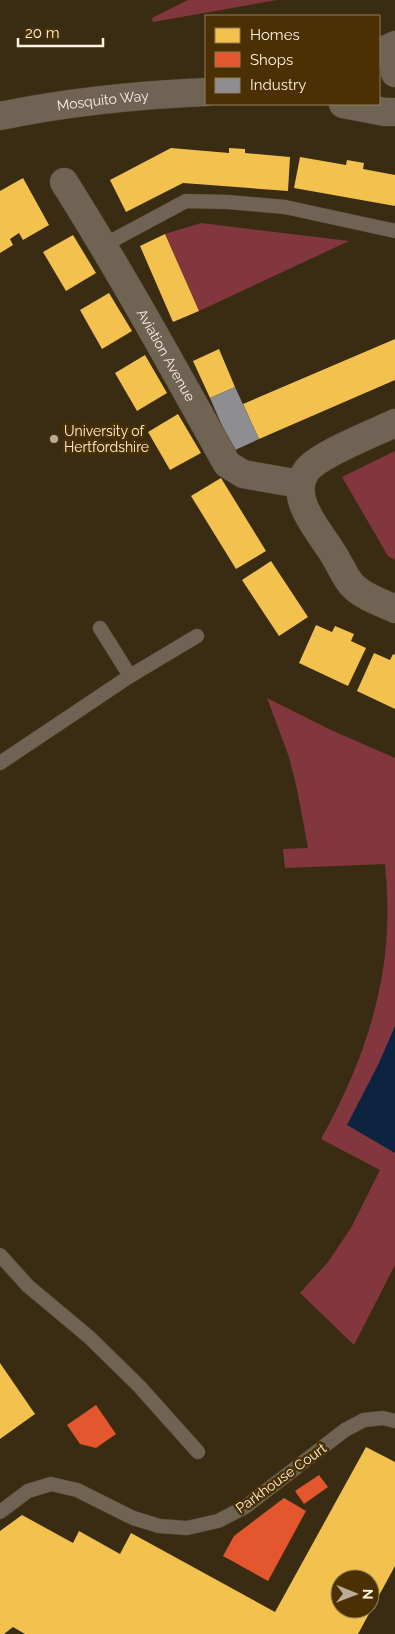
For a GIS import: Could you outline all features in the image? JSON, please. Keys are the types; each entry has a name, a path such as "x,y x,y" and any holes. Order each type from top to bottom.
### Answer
{"street":[{"path":"380,52 395,45"},
{"path":"395,66 395,73"},
{"name":"Mosquito Way","path":"0,116 141,95 205,92"},
{"path":"350,105 395,112"},
{"name":"Aviation Avenue","path":"64,182 104,245 167,355 226,464 243,474 300,484"},
{"path":"395,423 322,457 308,469 300,484 302,500 307,513 352,584 368,596 395,609"}],"lane":[{"path":"104,245 186,201 228,202 285,207 395,231"},
{"path":"100,628 130,676"},
{"path":"0,763 130,676 197,636"},
{"path":"0,1254 28,1286 89,1337 132,1379 198,1452"},
{"name":"Parkhouse Court","path":"0,1512 28,1491 51,1484 77,1490 133,1518 159,1526 187,1528 218,1521 245,1507 345,1430 364,1420 383,1418 395,1421"}],"shaded area":[{"path":"188,0 277,0 153,22 152,18"},
{"path":"201,223 349,241 199,311 165,234"},
{"path":"395,451 395,560 388,556 342,477"},
{"path":"267,698 331,730 395,758 395,1265 354,1345 300,1293 328,1262 351,1228 380,1170 321,1139 357,1064 374,1011 385,957 387,897 385,864 285,868 283,849 308,848 289,757"}],"water":[{"path":"395,1026 395,1153 347,1125 379,1063"}],"building: Homes":[{"path":"171,148 229,153 229,148 245,149 245,153 290,157 288,191 183,183 126,212 110,180"},
{"path":"300,157 346,165 347,160 364,163 363,169 395,175 395,206 294,188"},
{"path":"23,178 49,225 23,240 19,233 10,239 13,245 0,253 0,191"},
{"path":"165,234 199,311 173,322 140,246"},
{"path":"73,235 96,273 66,291 43,252"},
{"path":"109,293 132,331 102,349 80,310"},
{"path":"395,339 395,380 259,439 243,404"},
{"path":"219,349 235,387 210,398 193,361"},
{"path":"145,355 167,393 137,411 115,373"},
{"path":"178,414 201,453 170,470 148,432"},
{"path":"221,478 266,551 236,569 191,496"},
{"path":"271,561 308,617 279,636 242,580"},
{"path":"316,625 332,632 335,626 354,634 351,641 366,648 348,686 299,663"},
{"path":"374,653 390,660 393,654 395,655 395,709 357,691"},
{"path":"0,1363 35,1414 0,1439"},
{"path":"366,1447 395,1462 395,1566 380,1594 380,1569 330,1569 330,1619 366,1619 358,1634 25,1634 13,1627 4,1634 0,1634 0,1531 22,1515 73,1543 79,1531 120,1554 131,1533 275,1612"}],"building: Shops":[{"path":"96,1405 116,1434 96,1448 80,1444 67,1425"},
{"path":"319,1475 328,1487 304,1504 295,1491"},
{"path":"284,1498 306,1511 268,1581 223,1556 234,1536"}],"building: Industry":[{"path":"235,387 259,439 233,451 210,398"}],"place":[{"name":"University of Hertfordshire","path":"54,439"}]}
